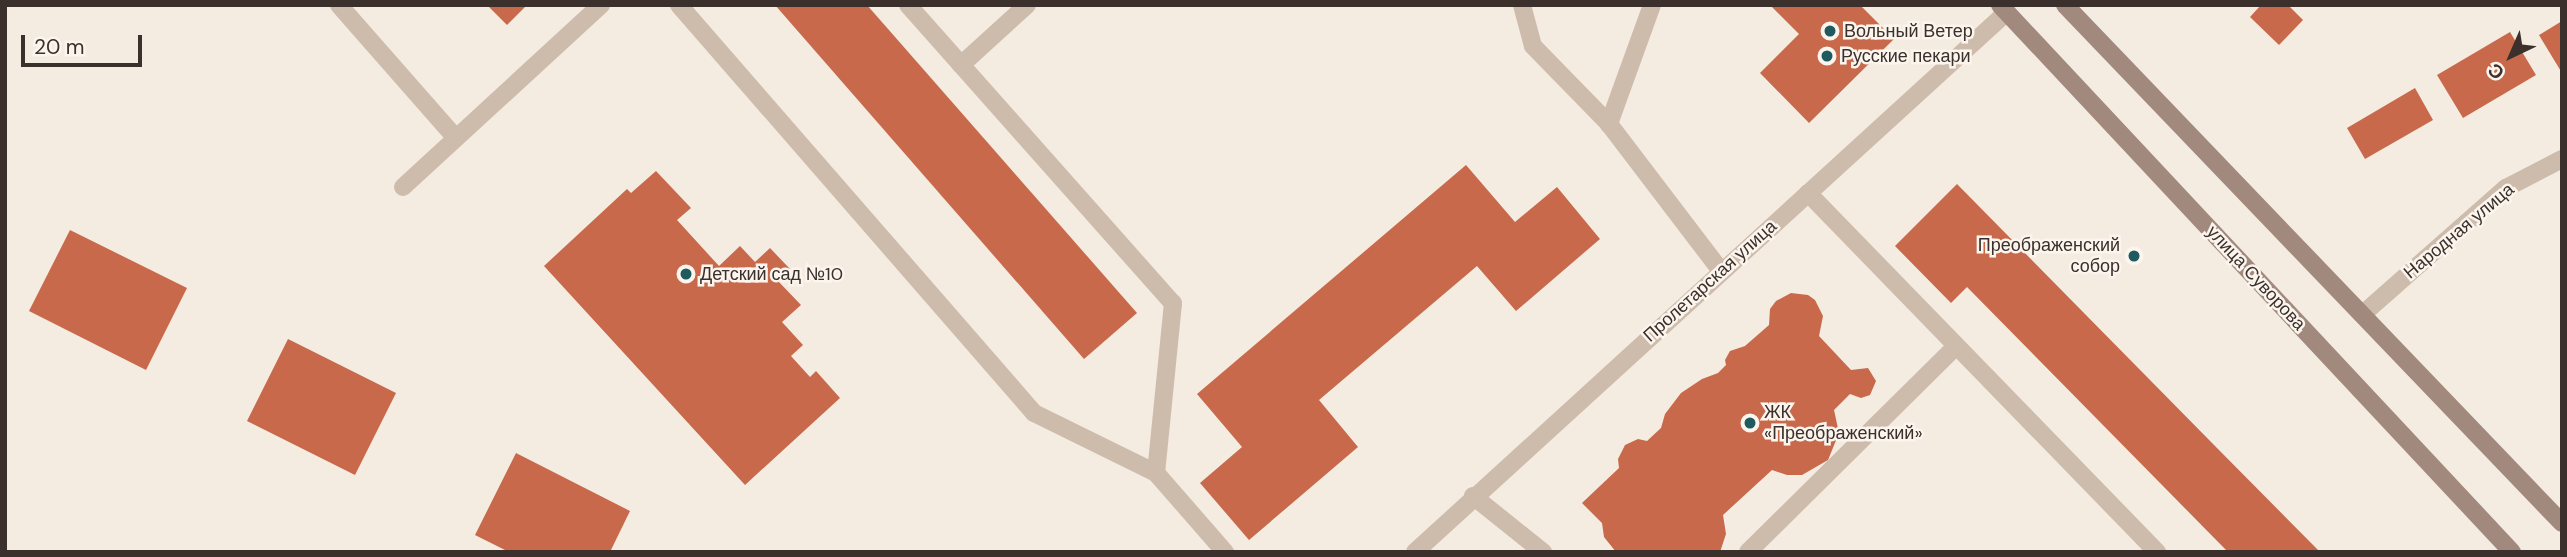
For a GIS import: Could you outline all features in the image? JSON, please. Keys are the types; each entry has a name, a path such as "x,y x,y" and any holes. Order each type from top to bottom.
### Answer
{"main road":[{"path":"2065,5 2364,313 2562,523"},
{"name":"улица Суворова","path":"2003,9 2512,552"}],"street":[{"path":"339,5 456,138"},
{"path":"403,187 601,5"},
{"path":"679,5 1034,413 1156,473 1225,552"},
{"path":"908,5 1173,303 1156,473"},
{"path":"961,65 1027,5"},
{"path":"1522,5 1533,46 1609,124 1721,271"},
{"path":"1609,124 1652,5"},
{"name":"Пролетарская улица","path":"1415,552 1473,496 1808,193 2003,9"},
{"name":"Народная улица","path":"2364,313 2506,188 2562,159"},
{"path":"1808,193 2157,552"},
{"path":"1748,552 1955,347"},
{"path":"1473,496 1543,552"}],"building":[{"path":"487,5 527,5 507,25"},
{"path":"775,5 867,5 1137,313 1084,359"},
{"name":"Русские пекари","path":"1770,5 1860,5 1894,39 1809,123 1760,73 1799,34"},
{"path":"2261,5 2288,5 2303,20 2279,45 2250,17"},
{"path":"2562,21 2562,73 2539,35"},
{"path":"2510,32 2536,75 2463,118 2437,75"},
{"path":"2415,88 2433,120 2365,159 2347,128"},
{"path":"1466,165 1515,222 1557,187 1600,239 1516,311 1477,266 1319,400 1358,447 1249,540 1200,483 1242,447 1197,394"},
{"path":"656,171 691,208 677,220 719,266 740,246 755,262 770,248 790,269 778,281 801,305 782,322 803,345 791,356 810,377 816,371 840,398 745,485 544,266 627,189 631,193"},
{"path":"1957,184 2320,552 2228,552 1967,287 1951,303 1895,246"},
{"path":"70,230 187,288 146,370 29,311"},
{"name":"ЖК «Преображенский»","path":"1791,293 1808,295 1815,300 1823,316 1819,336 1851,370 1868,368 1876,381 1870,395 1861,398 1850,394 1834,410 1839,433 1828,460 1802,475 1787,475 1772,470 1723,515 1726,534 1720,552 1616,552 1604,537 1602,523 1582,503 1619,468 1618,459 1625,445 1638,439 1647,441 1661,428 1665,414 1681,393 1702,379 1718,373 1726,365 1725,360 1730,351 1745,346 1769,325 1770,309 1776,301"},
{"path":"288,339 396,393 355,475 247,421"},
{"path":"516,453 630,511 610,552 509,552 475,535"}],"place":[{"name":"Вольный Ветер","path":"1830,31"},
{"name":"Русские пекари","path":"1827,56"},
{"name":"Преображенский собор","path":"2134,256"},
{"name":"Детский сад №10","path":"686,274"},
{"name":"ЖК «Преображенский»","path":"1750,423"}]}
